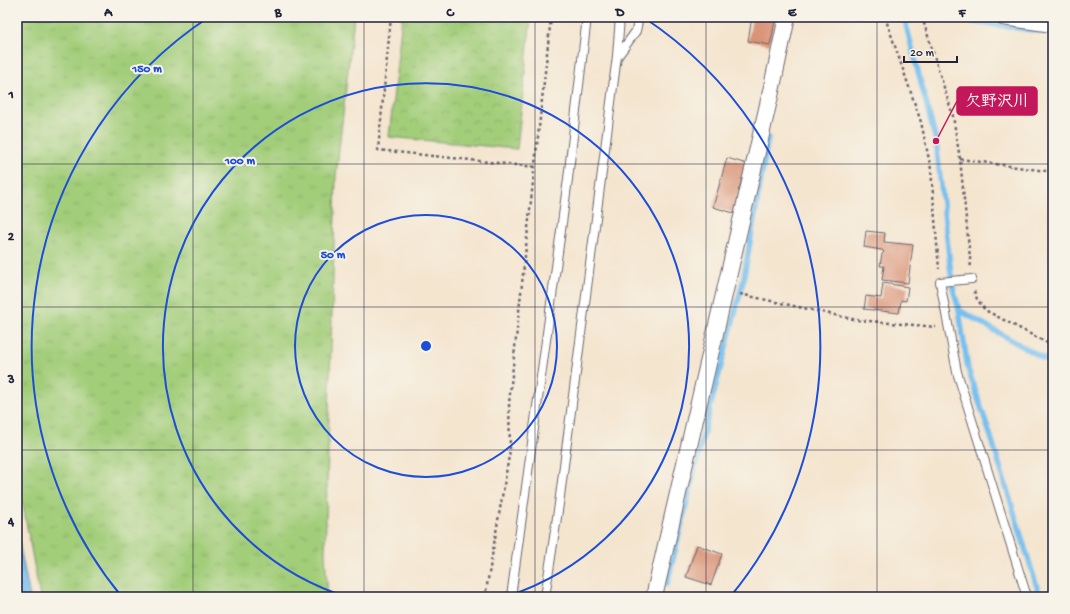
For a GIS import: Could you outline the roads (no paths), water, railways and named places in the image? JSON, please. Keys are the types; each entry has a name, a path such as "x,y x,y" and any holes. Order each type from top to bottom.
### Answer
{"street":[{"path":"657,596 787,17"},
{"path":"1003,17 1053,24"}],"lane":[{"path":"512,597 567,187 587,17"},
{"path":"544,597 559,504 617,56 620,17"},
{"path":"617,56 636,31 639,17"},
{"path":"968,279 940,282 957,372 1027,597"}],"water":[{"path":"17,532 30,597 17,597"}],"waterway":[{"path":"904,17 936,141 952,283 959,310 1053,364"},
{"path":"940,17 1053,33"},
{"path":"905,22 917,18"},
{"path":"667,584 707,419 743,282 768,138"},
{"path":"959,310 968,369 990,434 1040,597"}],"place":[{"name":"欠野沢川","path":"936,141"}]}
